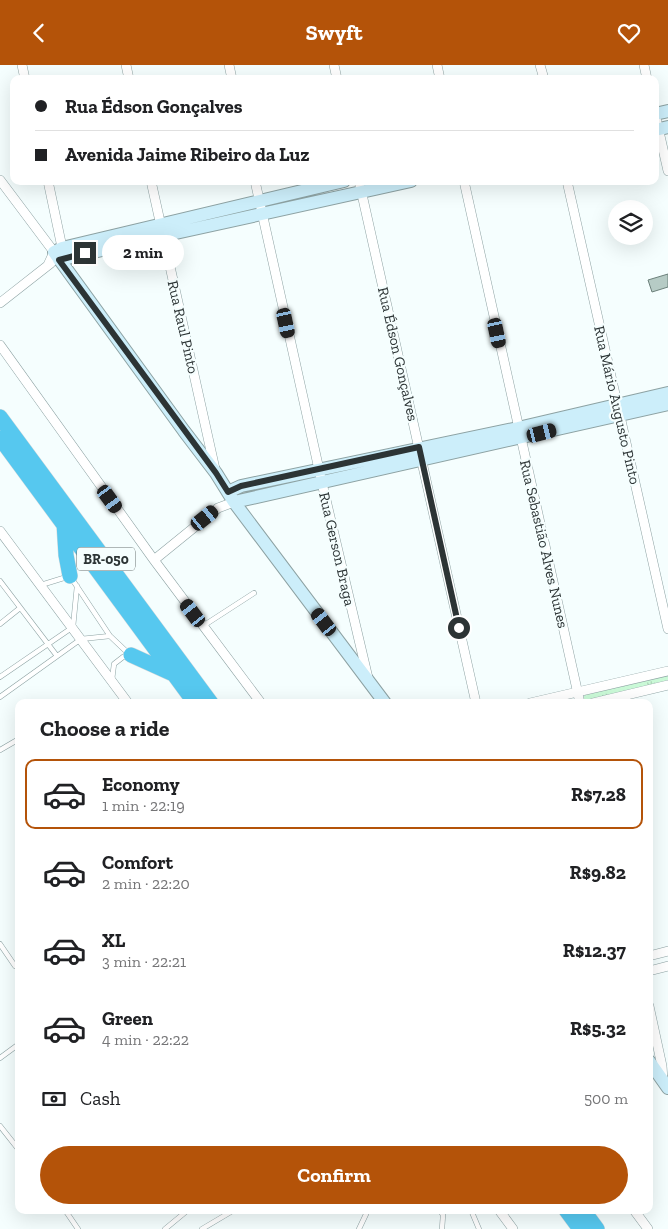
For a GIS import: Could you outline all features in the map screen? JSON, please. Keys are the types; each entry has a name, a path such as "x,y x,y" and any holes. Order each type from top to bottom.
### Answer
{"highway":[{"name":"BR-050","path":"0,417 208,699"},
{"name":"BR-050","path":"0,438 192,699"},
{"path":"64,523 66,555 74,581"},
{"path":"131,655 174,675"},
{"path":"569,1214 580,1229"},
{"path":"586,1214 597,1229"}],"street":[{"path":"661,128 668,171"},
{"path":"0,180 216,473 231,497 382,699"},
{"path":"49,185 58,257"},
{"name":"Rua Raul Pinto","path":"152,185 216,473"},
{"name":"Rua Gerson Braga","path":"256,185 322,483 369,682"},
{"path":"0,303 58,257 162,230 259,201 327,185"},
{"name":"Rua Sebastião Alves Nunes","path":"465,185 579,699"},
{"name":"Rua Mário Augusto Pinto","path":"568,185 668,629"},
{"path":"162,230 262,214 360,186"},
{"name":"Rua Édson Gonçalves","path":"360,186 475,699"},
{"path":"0,345 154,560 258,699"},
{"path":"154,560 231,497 241,486 319,469 420,453 519,433 618,409 668,393"},
{"path":"618,409 668,404"},
{"path":"231,497 322,483 420,453"},
{"path":"0,531 125,699"},
{"path":"547,699 668,671"},
{"path":"610,699 668,685"},
{"path":"653,955 668,951"},
{"path":"653,970 668,967"},
{"path":"653,1024 666,1084"},
{"path":"653,1066 666,1084"},
{"path":"502,1214 513,1229"},
{"path":"637,1214 648,1229"}],"lane":[{"path":"0,581 57,656"},
{"path":"41,585 74,581"},
{"path":"0,677 73,627 74,581"},
{"path":"74,581 110,636 131,655"},
{"path":"203,626 254,593"},
{"path":"0,624 20,608"},
{"path":"0,697 81,639 110,636"},
{"path":"113,682 114,664 123,657 131,655"},
{"path":"0,750 15,741"},
{"path":"0,944 15,966"},
{"path":"0,1058 15,1047"},
{"path":"0,1126 15,1145"},
{"path":"68,1214 78,1229"},
{"path":"165,1229 183,1214"},
{"path":"202,1229 227,1214"},
{"path":"360,1229 366,1214"},
{"path":"442,1214 442,1229"},
{"path":"473,1214 479,1229"}],"green space":[{"path":"668,675 668,682 596,699 585,699 583,698 586,693"}],"building":[{"path":"668,274 668,287 652,292 648,280"}],"route":[{"path":"85,253 59,260 228,492 241,486 419,447 459,628"}]}
